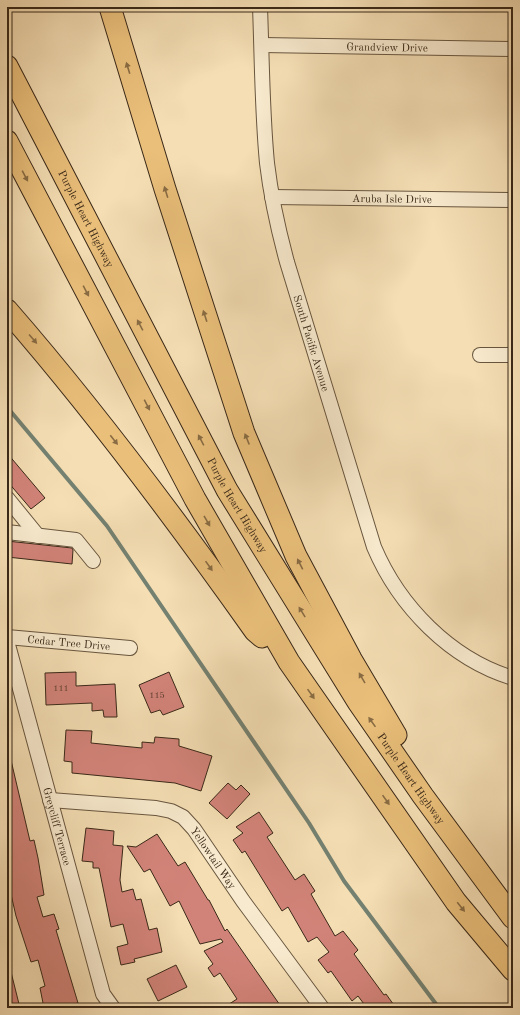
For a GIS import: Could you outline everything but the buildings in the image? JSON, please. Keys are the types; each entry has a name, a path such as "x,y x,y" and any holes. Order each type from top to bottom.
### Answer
{"highway":[{"path":"110,7 214,343 244,433 261,475 296,556 324,609 475,868"},
{"name":"Purple Heart Highway","path":"7,66 227,490 358,702 475,868 513,918"},
{"path":"7,141 195,499 289,662 456,902 513,970"},
{"path":"7,310 53,363 120,447 188,537 255,631 289,662"}],"street":[{"name":"South Pacific Avenue","path":"260,7 267,162 272,197 287,262 374,547 390,578 412,609 452,647 490,669 513,678"},
{"name":"Grandview Drive","path":"262,45 513,49"},
{"name":"Aruba Isle Drive","path":"272,197 513,200"},
{"path":"480,355 513,355"},
{"path":"7,498 38,536"},
{"path":"7,532 76,540 93,561"},
{"name":"Cedar Tree Drive","path":"7,637 130,648"},
{"name":"Greycliff Terrace","path":"7,641 103,994 114,1008"},
{"name":"Yellowtail Way","path":"50,800 156,808 171,811 183,817 194,829 247,907 322,1008"}],"waterway":[{"path":"7,407 107,526 309,823 344,881 439,1008"}]}
